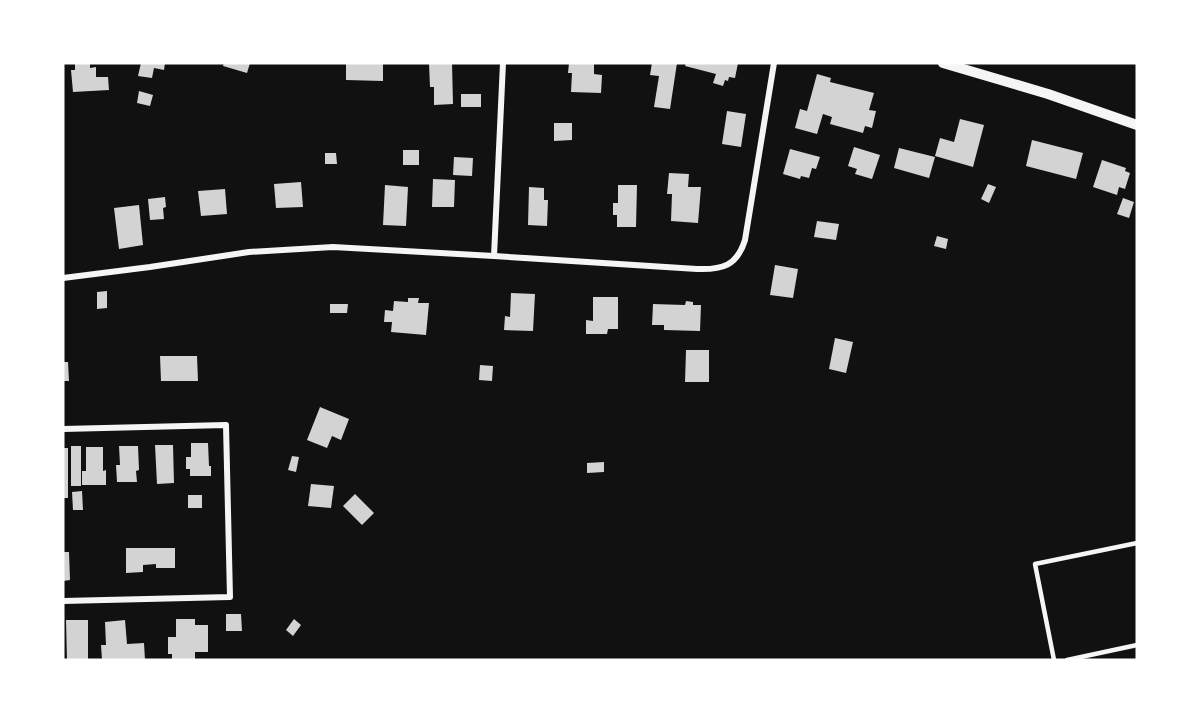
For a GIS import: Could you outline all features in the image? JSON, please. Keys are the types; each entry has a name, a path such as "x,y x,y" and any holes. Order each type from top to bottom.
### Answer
{"street":[{"path":"494,256 503,63"},
{"path":"63,278 249,252 333,247 715,269 737,258 745,240 774,63"},
{"path":"943,63 1048,94 1137,125"},
{"path":"63,429 226,425 230,597 63,601"}],"lane":[{"path":"1054,660 1035,564 1137,543"},
{"path":"1067,660 1137,645"}],"building":[{"path":"75,63 90,63 90,68 96,67 96,77 108,77 109,90 73,92 71,70 75,70"},
{"path":"141,63 165,63 164,70 154,68 152,78 138,76"},
{"path":"224,63 250,63 247,73 223,66"},
{"path":"346,63 383,63 383,81 346,80"},
{"path":"429,63 452,63 453,104 434,105 434,87 430,87"},
{"path":"569,63 594,63 594,74 602,75 601,93 571,92 572,73 568,73"},
{"path":"652,63 677,63 670,109 654,107 659,76 650,75"},
{"path":"686,63 738,63 735,78 729,77 723,86 713,83 716,74 685,66"},
{"path":"817,74 831,78 830,82 874,93 869,110 876,111 872,128 865,126 863,133 830,124 832,117 823,114 817,134 795,128 800,109 807,111"},
{"path":"139,91 153,95 150,106 137,103"},
{"path":"461,94 481,94 481,107 461,107"},
{"path":"727,111 746,114 741,147 722,144"},
{"path":"960,119 984,125 973,167 935,156 940,138 954,142"},
{"path":"554,123 572,123 572,140 554,141"},
{"path":"1032,140 1083,153 1076,179 1026,166"},
{"path":"854,147 880,155 872,179 855,174 857,169 848,166"},
{"path":"899,148 935,157 929,178 894,168"},
{"path":"790,149 820,157 816,169 812,168 809,178 801,176 800,179 783,174"},
{"path":"403,150 419,150 419,165 403,165"},
{"path":"325,153 336,153 337,164 325,164"},
{"path":"454,157 473,158 472,176 453,175"},
{"path":"1102,160 1126,168 1125,171 1130,173 1125,189 1119,187 1117,195 1093,187"},
{"path":"669,173 689,174 688,187 701,187 698,223 671,221 672,194 667,194"},
{"path":"433,179 455,180 454,207 432,207"},
{"path":"301,182 303,207 276,208 274,184"},
{"path":"988,184 996,187 989,203 981,199"},
{"path":"385,185 408,187 406,226 383,225"},
{"path":"618,185 637,185 636,227 617,227 617,215 613,215 613,203 618,203"},
{"path":"529,187 544,188 544,200 548,200 547,226 528,225"},
{"path":"225,189 227,214 201,216 198,191"},
{"path":"165,197 164,219 150,220 148,199"},
{"path":"1123,198 1134,202 1129,218 1117,214"},
{"path":"139,205 143,245 119,249 114,208"},
{"path":"817,221 839,224 836,240 814,237"},
{"path":"937,236 948,239 946,249 934,246"},
{"path":"775,265 798,269 793,298 770,295"},
{"path":"107,291 107,308 97,309 97,292"},
{"path":"511,293 535,294 533,331 504,330 505,316 510,317"},
{"path":"593,297 618,297 618,329 608,329 607,334 586,334 586,320 593,321"},
{"path":"408,298 419,298 418,303 429,303 426,335 391,332 392,322 384,322 385,310 393,311 394,301 408,302"},
{"path":"686,301 693,302 693,305 701,305 700,331 664,330 664,325 652,325 653,304 685,305"},
{"path":"330,304 348,304 347,313 330,313"},
{"path":"835,338 853,342 846,373 829,369"},
{"path":"686,350 709,350 709,382 685,382"},
{"path":"160,356 197,356 198,381 161,381"},
{"path":"63,362 68,362 69,381 63,381"},
{"path":"480,365 493,366 492,381 479,380"},
{"path":"320,407 349,419 341,440 332,436 327,448 307,440"},
{"path":"191,443 208,443 211,476 190,476 190,469 186,469 186,457 191,457"},
{"path":"155,445 173,445 174,483 157,484"},
{"path":"71,446 81,446 81,486 71,486"},
{"path":"119,446 138,446 137,482 117,482 116,465 120,465"},
{"path":"86,447 103,447 103,471 106,470 106,485 82,485 82,471 86,471"},
{"path":"63,448 68,448 68,498 63,498"},
{"path":"292,456 299,457 296,472 288,470"},
{"path":"604,462 604,472 587,473 587,463"},
{"path":"311,484 334,486 331,508 308,506"},
{"path":"82,491 83,510 73,510 72,492"},
{"path":"355,494 374,513 362,525 343,506"},
{"path":"188,495 202,495 202,508 188,508"},
{"path":"126,548 175,548 175,568 156,568 156,564 143,565 143,572 126,573"},
{"path":"63,552 69,552 70,580 63,581"},
{"path":"226,614 241,614 242,631 226,631"},
{"path":"176,619 195,619 195,625 208,625 208,652 195,652 195,660 172,660 172,654 168,654 168,637 176,637"},
{"path":"294,619 301,625 293,636 286,630"},
{"path":"66,620 88,620 88,660 67,660"},
{"path":"125,620 127,644 144,643 145,660 102,660 101,645 106,645 105,622"}]}
